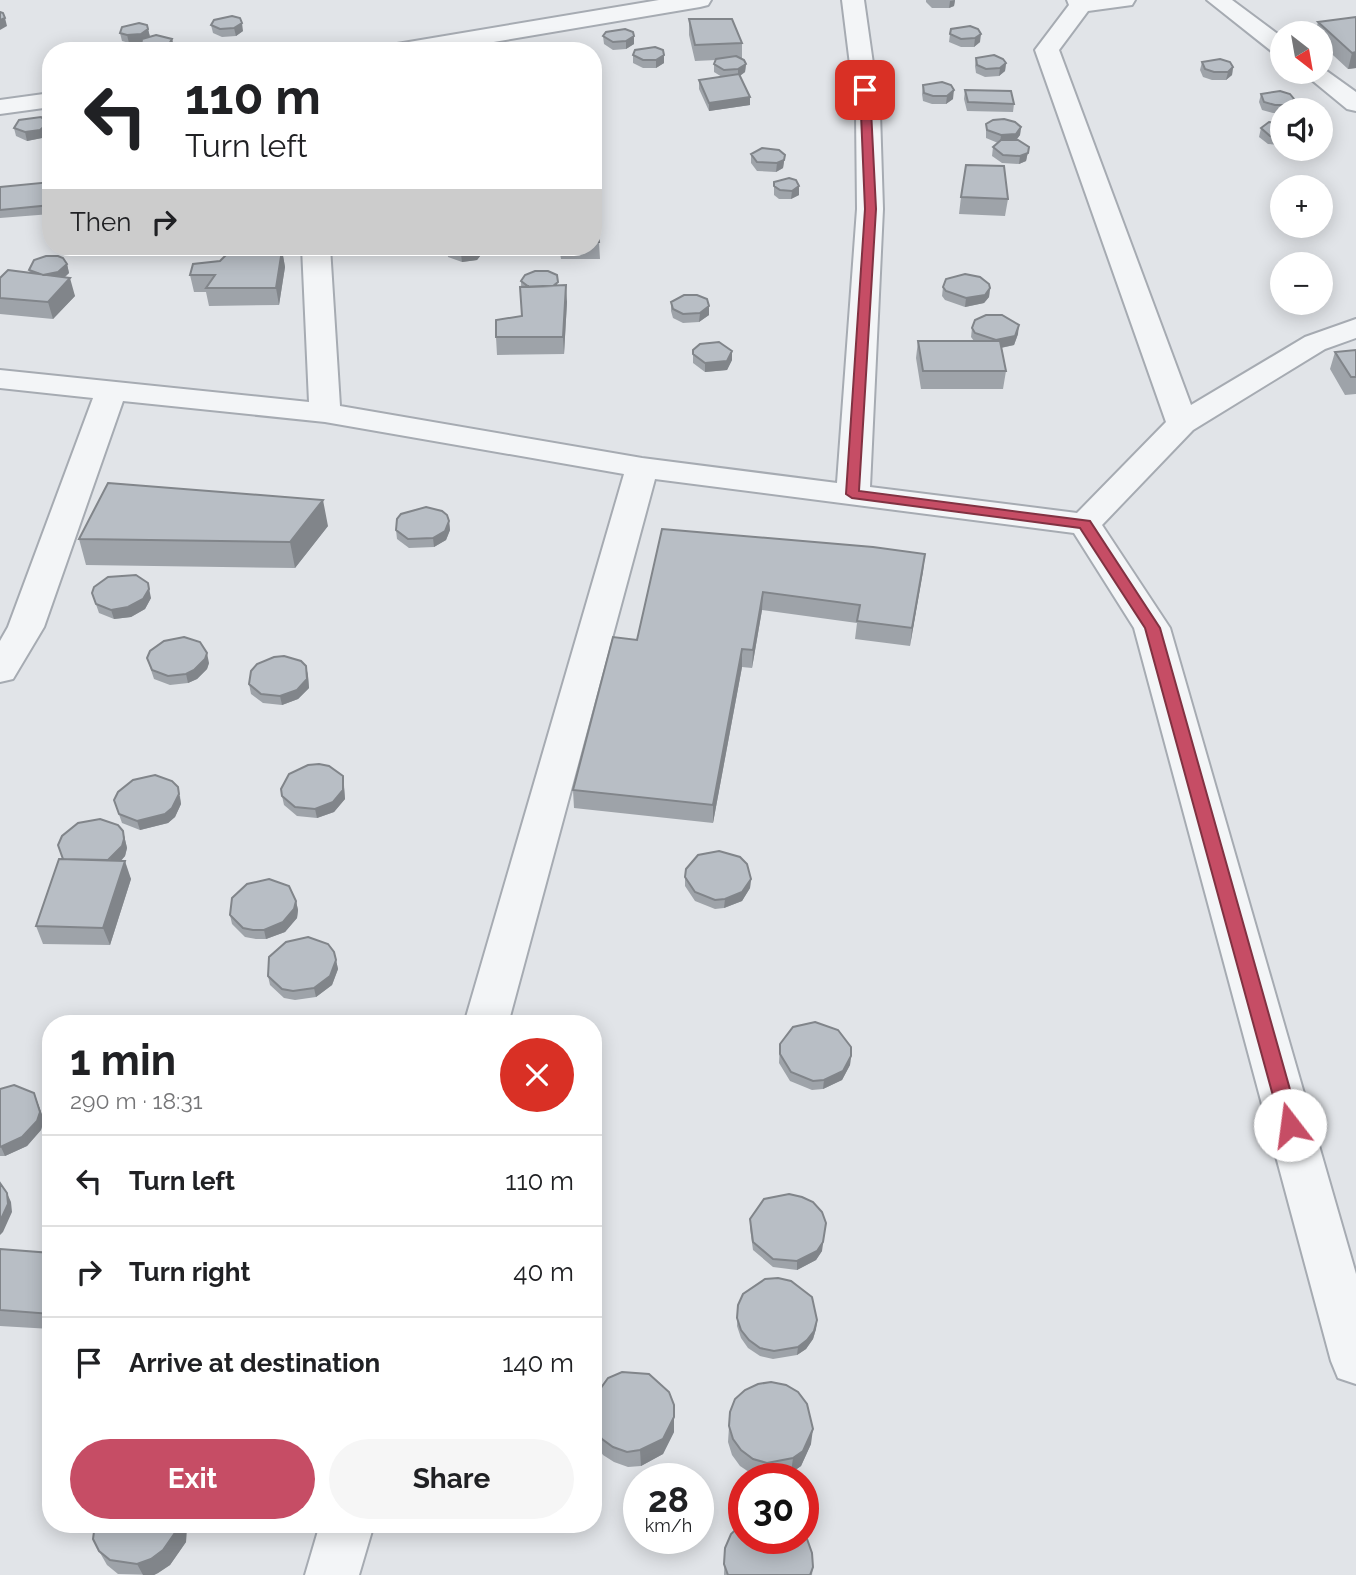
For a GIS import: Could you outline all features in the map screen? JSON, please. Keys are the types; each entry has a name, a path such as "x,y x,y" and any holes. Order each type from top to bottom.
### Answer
{"street":[{"path":"450,42 700,0"},
{"path":"852,494 870,209 868,113 853,0"},
{"path":"1124,0 1079,2 1046,50 1182,423"},
{"path":"1218,0 1270,38"},
{"path":"1330,84 1356,104"},
{"path":"0,107 42,101"},
{"path":"316,256 325,413"},
{"path":"1085,524 1182,423 1315,343 1356,328"},
{"path":"0,379 325,413 642,468 1085,524 1152,628 1356,1361"},
{"path":"0,670 26,627 112,389"},
{"path":"489,1015 642,468"},
{"path":"332,1575 344,1533"}],"building":[{"path":"232,16 240,18 242,23 234,28 220,29 211,25 214,20"},
{"path":"1356,17 1356,52 1352,53 1334,37 1334,21 1326,21"},
{"path":"689,19 732,19 742,43 695,45"},
{"path":"139,23 147,25 148,29 141,34 120,33 122,27"},
{"path":"970,26 978,29 981,34 975,38 961,39 950,34 951,29"},
{"path":"625,29 633,32 634,36 626,41 613,42 603,36 606,32"},
{"path":"156,35 172,39 170,42 142,42 142,39"},
{"path":"655,47 663,50 664,55 656,60 643,60 633,55 635,50"},
{"path":"994,55 1006,63 1000,68 986,69 977,65 976,58"},
{"path":"736,56 746,64 738,69 724,70 714,64 716,59"},
{"path":"1220,59 1230,62 1233,67 1228,72 1205,69 1202,62"},
{"path":"739,74 750,97 709,103 699,80"},
{"path":"942,82 951,85 954,90 947,96 924,93 923,85"},
{"path":"965,90 1011,91 1014,104 968,102"},
{"path":"1280,91 1293,98 1270,98 1270,104 1264,102 1261,94"},
{"path":"41,117 42,128 25,132 14,128 19,120"},
{"path":"1004,119 1021,127 1016,134 1001,135 987,130 986,124"},
{"path":"1270,122 1270,136 1261,128"},
{"path":"1001,140 1018,140 1029,147 1028,153 1020,156 1003,155 993,147"},
{"path":"762,148 779,150 785,155 784,160 777,163 757,162 751,154"},
{"path":"966,165 1004,166 1008,199 961,197"},
{"path":"789,178 796,180 799,186 792,191 780,190 774,186 774,182"},
{"path":"42,183 42,206 0,210 0,187"},
{"path":"58,256 67,264 58,272 43,275 29,270 34,260"},
{"path":"225,256 281,256 276,288 206,288 215,275 190,275 193,264 220,261"},
{"path":"8,270 70,278 48,302 0,298 0,278"},
{"path":"535,271 548,271 557,275 558,282 553,286 529,287 521,281 525,275"},
{"path":"965,274 980,277 989,284 990,288 985,295 966,298 946,291 943,287 946,279"},
{"path":"566,285 563,337 496,337 496,320 522,316 520,287"},
{"path":"684,295 697,295 707,299 709,306 700,313 683,314 673,309 671,302"},
{"path":"986,315 1002,315 1019,325 1015,336 996,340 975,333 972,328 975,320"},
{"path":"918,341 1000,341 1006,371 923,371"},
{"path":"719,342 732,351 727,361 705,363 693,354 693,350 700,344"},
{"path":"1356,350 1356,377 1351,377 1335,352"},
{"path":"108,483 323,500 290,542 79,539"},
{"path":"426,507 447,515 449,521 445,531 433,538 408,539 396,530 397,519 401,514"},
{"path":"662,529 925,554 912,628 857,621 860,605 763,592 753,650 742,649 713,805 573,790 613,637 637,640"},
{"path":"136,575 148,583 149,589 143,599 128,607 111,610 96,604 92,593 94,587 108,577"},
{"path":"184,637 200,642 207,653 205,659 186,674 168,676 152,670 147,658 150,651 164,641"},
{"path":"284,656 301,661 306,666 307,679 297,690 280,696 261,694 249,684 251,671 257,664"},
{"path":"308,765 329,766 343,776 343,790 333,802 315,809 295,807 282,796 281,789 289,774"},
{"path":"155,775 172,781 178,787 179,794 172,808 165,814 137,821 119,814 114,800 118,792 133,780"},
{"path":"100,819 118,825 123,831 122,846 108,860 63,859 58,845 62,836 78,823"},
{"path":"719,851 740,857 747,864 751,879 742,892 715,900 695,892 685,877 686,869 698,855"},
{"path":"59,859 125,861 103,928 36,926"},
{"path":"269,879 289,886 296,901 294,909 283,922 264,930 243,928 230,915 232,898 247,884"},
{"path":"308,937 328,944 334,952 336,960 330,976 314,988 293,991 282,989 268,976 269,957 286,942"},
{"path":"815,1022 838,1030 851,1047 851,1056 843,1071 824,1080 813,1081 791,1072 780,1054 780,1044 793,1027"},
{"path":"14,1085 34,1093 40,1112 37,1121 22,1137 0,1147 0,1089"},
{"path":"0,1183 7,1193 8,1204 0,1221"},
{"path":"789,1194 813,1202 822,1212 826,1223 823,1242 817,1251 797,1261 773,1259 753,1242 750,1219 764,1199"},
{"path":"0,1249 42,1252 42,1313 0,1310"},
{"path":"765,1279 791,1281 812,1297 817,1320 814,1331 798,1347 774,1351 760,1348 749,1340 741,1330 737,1318 738,1305 743,1294"},
{"path":"622,1372 649,1374 669,1392 674,1405 674,1417 663,1439 640,1450 627,1452 602,1439 602,1386 608,1378"},
{"path":"771,1382 786,1385 798,1392 807,1404 813,1429 803,1451 793,1458 767,1463 753,1459 741,1450 733,1439 729,1426 735,1399 758,1384"},
{"path":"94,1533 175,1533 163,1550 151,1559 137,1564 110,1560 99,1551 93,1539"},
{"path":"728,1541 728,1554 812,1554 813,1567 810,1575 728,1575 724,1564"}],"route":[{"path":"865,90 870,209 852,494 1085,524 1152,628 1290,1125"}]}
